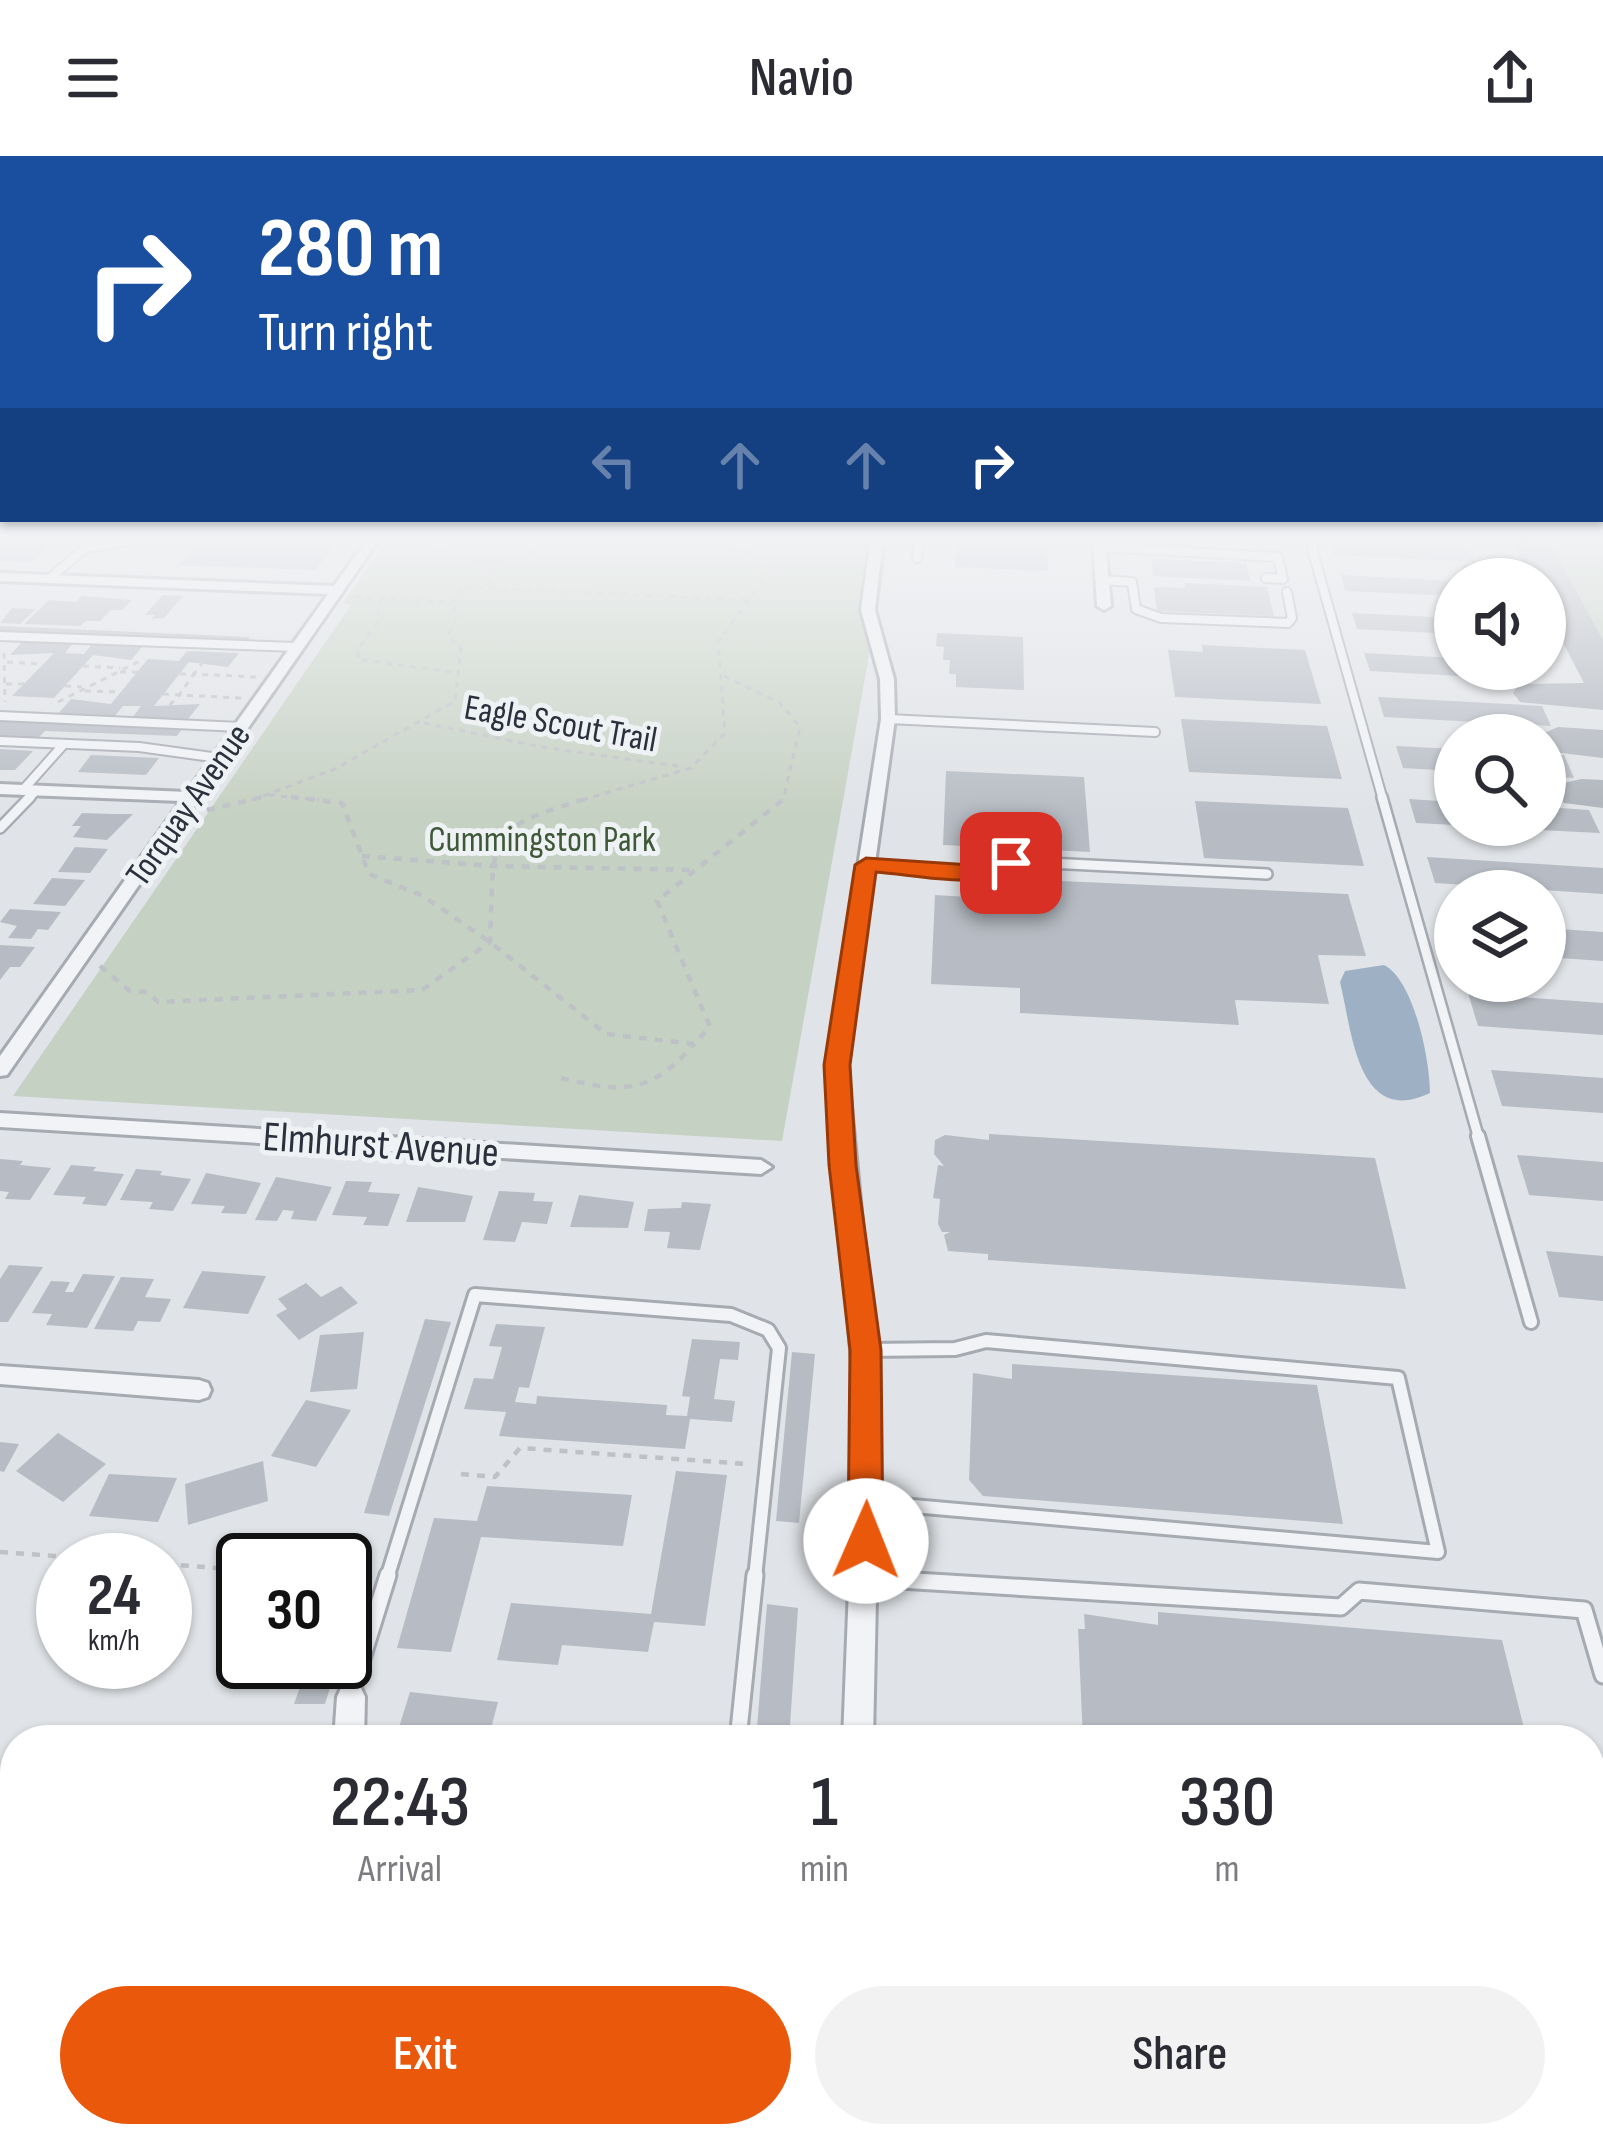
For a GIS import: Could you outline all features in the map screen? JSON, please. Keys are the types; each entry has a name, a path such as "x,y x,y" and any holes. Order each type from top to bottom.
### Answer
{"street":[{"name":"Torquay Avenue","path":"0,1070 311,631"},
{"path":"859,1725 866,1502 865,1350 843,1165 837,1065 888,719 887,679 874,631"},
{"path":"0,789 192,797"},
{"name":"Elmhurst Avenue","path":"0,1120 761,1167"},
{"path":"0,1375 199,1390"},
{"path":"350,1725 351,1697"}],"lane":[{"path":"1335,631 1531,1322"},
{"path":"0,636 297,647"},
{"path":"0,716 241,727"},
{"path":"888,719 1155,732"},
{"path":"0,741 139,747 219,758"},
{"path":"0,828 64,744"},
{"path":"866,865 988,872 1011,863 1049,863 1267,874"},
{"path":"351,1697 475,1295 702,1310 741,1317 774,1335 778,1358 740,1725"},
{"path":"865,1350 955,1349 986,1341 1398,1378 1438,1552 866,1502"},
{"path":"864,1578 1341,1607 1359,1591 1584,1610 1603,1675"}],"path":[{"path":"371,631 358,648 358,659 458,674"},
{"path":"207,810 269,795 424,723 455,701 461,648 448,637 451,631"},
{"path":"490,942 494,851 506,830 540,812 691,768 725,733 718,642 726,631"},
{"path":"4,648 5,705"},
{"path":"32,664 42,652"},
{"path":"50,707 155,653"},
{"path":"96,667 106,656"},
{"path":"169,706 203,662"},
{"path":"3,665 44,664"},
{"path":"83,666 126,668"},
{"path":"119,672 138,671"},
{"path":"180,674 242,676"},
{"path":"561,1078 614,1091 667,1079 710,1027 657,901 786,798 800,727 780,703 724,676"},
{"path":"3,686 24,685"},
{"path":"65,686 121,692"},
{"path":"100,704 109,692"},
{"path":"163,694 226,697"},
{"name":"Eagle Scout Trail","path":"424,723 541,748 691,768"},
{"path":"269,795 342,803 369,874 424,896 606,1034 694,1044"},
{"path":"362,856 493,866 696,870"},
{"path":"100,966 130,991 148,992 158,1002 422,990 490,942"},
{"path":"461,1474 495,1477 520,1448 747,1464"},
{"path":"0,1552 36,1555"},
{"path":"372,1578 384,1578"}],"green space":[{"name":"Cummingston Park","path":"333,631 873,631 782,1141 13,1096"},
{"path":"1587,631 1603,631 1603,661"}],"water":[{"path":"1384,965 1395,973 1412,1003 1427,1061 1430,1093 1406,1100 1387,1097 1362,1069 1340,982 1345,971"}],"building":[{"path":"111,631 250,637 245,643 0,633"},
{"path":"937,633 1023,637 1024,690 956,687 956,674 949,674 950,660 943,660 944,647 936,646"},
{"path":"23,641 73,643 65,653 84,654 92,644 143,646 131,660 93,655 54,698 12,696 54,653 10,655"},
{"path":"1202,645 1305,650 1321,704 1175,697 1168,650 1203,652"},
{"path":"187,651 239,653 228,667 189,662 154,706 200,704 188,719 133,717 141,706 123,706 114,717 57,715 71,699 111,704 148,659 179,661"},
{"path":"1364,653 1434,657 1434,675 1370,671"},
{"path":"1378,697 1542,706 1546,714 1434,714 1434,720 1384,717"},
{"path":"1181,719 1327,726 1342,779 1189,772"},
{"path":"0,721 182,729 177,736 45,731 38,738 0,736"},
{"path":"1396,746 1434,748 1434,770 1403,768"},
{"path":"0,749 33,751 15,770 0,770"},
{"path":"91,755 159,758 146,775 78,772"},
{"path":"946,771 1084,777 1090,852 943,845"},
{"path":"1409,799 1434,801 1434,824 1416,823"},
{"path":"1195,801 1348,808 1364,866 1204,858"},
{"path":"1566,808 1589,810 1600,833 1566,831"},
{"path":"82,813 133,814 107,840 73,837 81,826 72,826"},
{"path":"75,847 108,849 90,873 58,872"},
{"path":"1427,857 1603,868 1603,894 1566,892 1566,870 1434,870 1434,880"},
{"path":"52,878 85,880 65,906 33,904"},
{"path":"1017,879 1348,894 1366,956 1318,955 1329,1004 1235,1000 1239,1025 1020,1013 1020,988 931,984 935,895 1018,900"},
{"path":"10,909 61,912 48,930 38,929 31,939 8,938 17,926 0,922"},
{"path":"1566,929 1603,932 1603,961 1566,958"},
{"path":"0,945 35,947 20,967 10,967 0,980"},
{"path":"1471,1002 1603,1003 1603,1035 1478,1026"},
{"path":"1491,1070 1603,1078 1603,1113 1502,1106"},
{"path":"989,1134 1375,1158 1406,1289 988,1260 988,1254 948,1251 944,1235 950,1232 942,1232 938,1224 940,1199 933,1198 938,1165 944,1166 934,1154 935,1140 945,1135 989,1140"},
{"path":"1517,1155 1603,1162 1603,1201 1529,1195"},
{"path":"0,1159 51,1168 30,1200 5,1199 9,1192 0,1191"},
{"path":"71,1165 124,1174 106,1206 82,1204 86,1197 53,1195"},
{"path":"136,1169 191,1179 173,1211 149,1209 153,1202 120,1200"},
{"path":"206,1173 261,1183 246,1214 221,1213 225,1206 191,1204"},
{"path":"276,1177 332,1187 316,1221 291,1219 294,1211 283,1210 277,1221 255,1220"},
{"path":"346,1181 372,1182 368,1192 400,1194 388,1226 363,1225 367,1217 332,1215"},
{"path":"418,1187 473,1196 465,1222 406,1222"},
{"path":"499,1191 535,1193 533,1201 553,1202 547,1224 522,1222 515,1242 483,1240"},
{"path":"579,1195 634,1202 628,1228 570,1227"},
{"path":"682,1202 711,1204 700,1250 667,1248 670,1232 644,1231 648,1209 681,1208"},
{"path":"1546,1251 1603,1256 1603,1301 1559,1297"},
{"path":"9,1265 43,1267 8,1322 0,1322 0,1279"},
{"path":"202,1271 266,1276 248,1314 183,1308"},
{"path":"83,1274 115,1276 87,1328 46,1325 52,1314 32,1313 51,1281 70,1282 65,1292 73,1292"},
{"path":"121,1277 154,1279 145,1297 171,1299 160,1322 138,1321 133,1331 94,1329"},
{"path":"306,1283 321,1297 341,1286 358,1303 299,1340 276,1315 287,1309 278,1299"},
{"path":"425,1319 451,1322 389,1516 364,1513"},
{"path":"496,1324 545,1327 529,1388 519,1387 515,1402 536,1404 537,1396 667,1405 666,1415 687,1416 690,1397 682,1396 692,1339 740,1342 738,1360 720,1359 714,1399 735,1401 732,1422 690,1419 685,1449 499,1436 506,1412 464,1409 474,1378 493,1379 502,1347 489,1346"},
{"path":"364,1332 357,1389 310,1392 320,1335"},
{"path":"792,1352 815,1354 799,1523 776,1521"},
{"path":"1012,1364 1317,1385 1343,1524 983,1496 969,1480 973,1373 1012,1379"},
{"path":"306,1400 351,1410 316,1467 271,1456"},
{"path":"58,1433 106,1464 63,1502 16,1471"},
{"path":"0,1442 19,1444 4,1472 0,1471"},
{"path":"263,1461 268,1501 188,1525 185,1484"},
{"path":"676,1471 727,1475 705,1626 654,1622 648,1652 562,1645 558,1665 497,1660 511,1603 651,1614"},
{"path":"109,1474 177,1478 158,1522 89,1516"},
{"path":"487,1486 632,1495 623,1546 481,1537 451,1652 397,1648 434,1518 477,1521"},
{"path":"767,1604 798,1608 790,1725 757,1725"},
{"path":"1158,1612 1502,1640 1523,1725 1082,1725 1078,1629 1085,1629 1084,1614 1158,1625"},
{"path":"299,1689 330,1689 325,1704 294,1704"},
{"path":"410,1692 498,1702 492,1725 400,1725"}],"taxiway":[{"path":"1577,631 1603,679"},
{"path":"1535,693 1603,697"},
{"path":"1566,742 1603,744"},
{"path":"1581,793 1603,794"}],"route":[{"path":"866,1541 865,1350 843,1165 837,1065 866,865 988,872 1011,863"}]}
